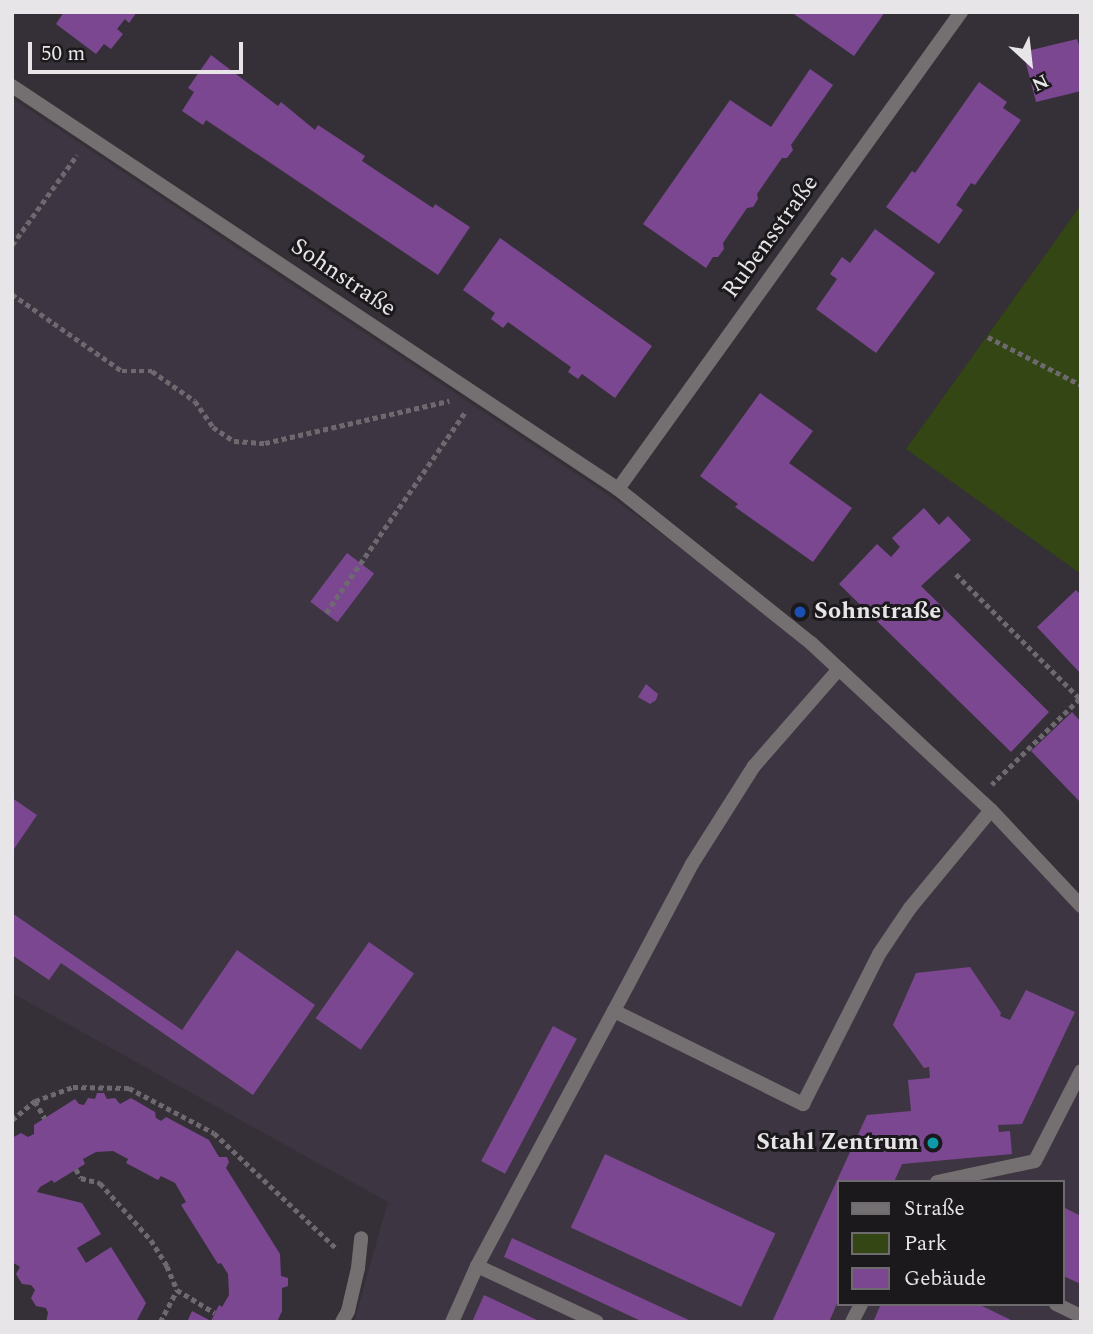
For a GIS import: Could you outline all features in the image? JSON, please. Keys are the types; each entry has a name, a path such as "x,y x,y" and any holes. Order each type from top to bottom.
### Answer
{"street":[{"name":"Rubensstraße","path":"618,489 961,12"},
{"name":"Sohnstraße","path":"12,86 618,489 785,621 839,669 979,798 1081,906"},
{"path":"452,1322 477,1266 692,864 754,766 839,669"},
{"path":"614,1011 803,1104 879,954 910,908 991,810"},
{"path":"946,1180 1035,1161 1081,1071"},
{"path":"342,1322 348,1311 358,1268 361,1238"},
{"path":"477,1266 597,1322"},
{"path":"852,1322 860,1306"},
{"path":"1060,1306 1081,1317"}],"path":[{"path":"12,245 90,138"},
{"path":"12,294 122,371 152,371 195,401 213,427 234,442 265,443 478,395"},
{"path":"988,337 1081,385"},
{"path":"326,613 478,395"},
{"path":"956,574 1080,699 1030,745 979,798"},
{"path":"12,1120 35,1101 73,1087 129,1088 214,1133 358,1268"},
{"path":"35,1101 45,1118"},
{"path":"76,1169 81,1178 100,1183 151,1240 167,1266 177,1290 215,1313"},
{"path":"160,1322 177,1290"}],"shaded area":[{"path":"12,98 614,499 787,626 1081,897 1081,1322 354,1322 388,1202 12,993"}],"green space":[{"path":"1081,205 1081,574 906,449"}],"building":[{"path":"64,12 137,12 129,23 125,19 117,29 123,34 111,49 104,44 96,54 56,24"},
{"path":"791,12 885,12 854,56"},
{"path":"1077,39 1081,52 1081,91 1036,102 1023,52"},
{"path":"211,55 278,106 281,102 315,130 318,125 365,156 362,161 433,208 435,204 470,227 438,275 206,120 203,125 182,111 194,92 188,88"},
{"path":"810,69 833,85 791,145 793,150 787,158 782,158 757,194 758,199 753,207 747,208 723,243 724,249 718,257 713,257 706,268 643,224 730,100 771,127"},
{"path":"979,82 1007,102 1003,108 1021,120 975,185 971,183 956,205 963,210 939,244 886,207 912,171 915,173"},
{"path":"875,229 935,273 876,353 816,309 837,279 830,274 842,257 850,263"},
{"path":"500,238 652,346 615,398 582,374 578,379 568,372 571,367 508,322 503,328 491,319 495,313 463,290"},
{"path":"760,393 813,431 789,463 852,508 813,562 735,507 738,504 700,476"},
{"path":"924,508 939,525 948,516 971,540 921,586 1049,712 1011,752 839,584 877,544 891,557 900,547 892,538"},
{"path":"347,553 374,573 337,622 310,602"},
{"path":"1076,590 1081,595 1081,674 1037,627"},
{"path":"646,684 658,694 656,700 650,704 638,697"},
{"path":"1072,712 1081,722 1081,803 1031,751"},
{"path":"12,798 37,815 12,852"},
{"path":"12,913 182,1030 237,950 315,1005 253,1095 61,963 49,980 12,955"},
{"path":"369,942 414,974 361,1050 316,1018"},
{"name":"Stahl Zentrum","path":"970,967 1001,1013 1000,1016 1010,1020 1026,990 1075,1012 1022,1124 998,1125 999,1132 1010,1131 1012,1154 902,1164 895,1180 838,1180 838,1301 829,1322 772,1322 867,1115 911,1111 908,1080 930,1078 929,1067 924,1068 893,1025 916,973"},
{"path":"553,1026 577,1039 505,1174 481,1161"},
{"path":"97,1093 104,1093 107,1099 115,1098 120,1104 131,1098 155,1112 156,1118 161,1121 166,1117 209,1140 219,1157 227,1157 229,1162 226,1168 280,1254 281,1276 288,1278 288,1286 282,1288 282,1311 277,1322 187,1322 192,1311 211,1321 219,1305 222,1307 229,1295 228,1274 221,1263 218,1264 181,1205 186,1202 175,1183 161,1176 158,1180 126,1163 128,1159 113,1151 96,1152 83,1159 85,1164 54,1183 52,1180 40,1187 37,1192 82,1203 101,1234 77,1248 86,1263 111,1247 146,1303 136,1322 46,1322 46,1308 36,1306 31,1298 35,1290 31,1285 22,1284 16,1274 20,1267 12,1262 12,1138 21,1133 28,1137 34,1134 34,1125 75,1099 84,1105 88,1098 95,1099"},
{"path":"605,1154 775,1233 741,1307 571,1227"},
{"path":"1065,1208 1081,1216 1081,1284 1065,1277"},
{"path":"512,1238 693,1322 643,1322 504,1257"},
{"path":"484,1295 541,1322 472,1322"},
{"path":"880,1306 982,1306 1015,1322 873,1322"}],"place":[{"name":"Sohnstraße","path":"800,612"},
{"name":"Stahl Zentrum","path":"933,1143"}]}
